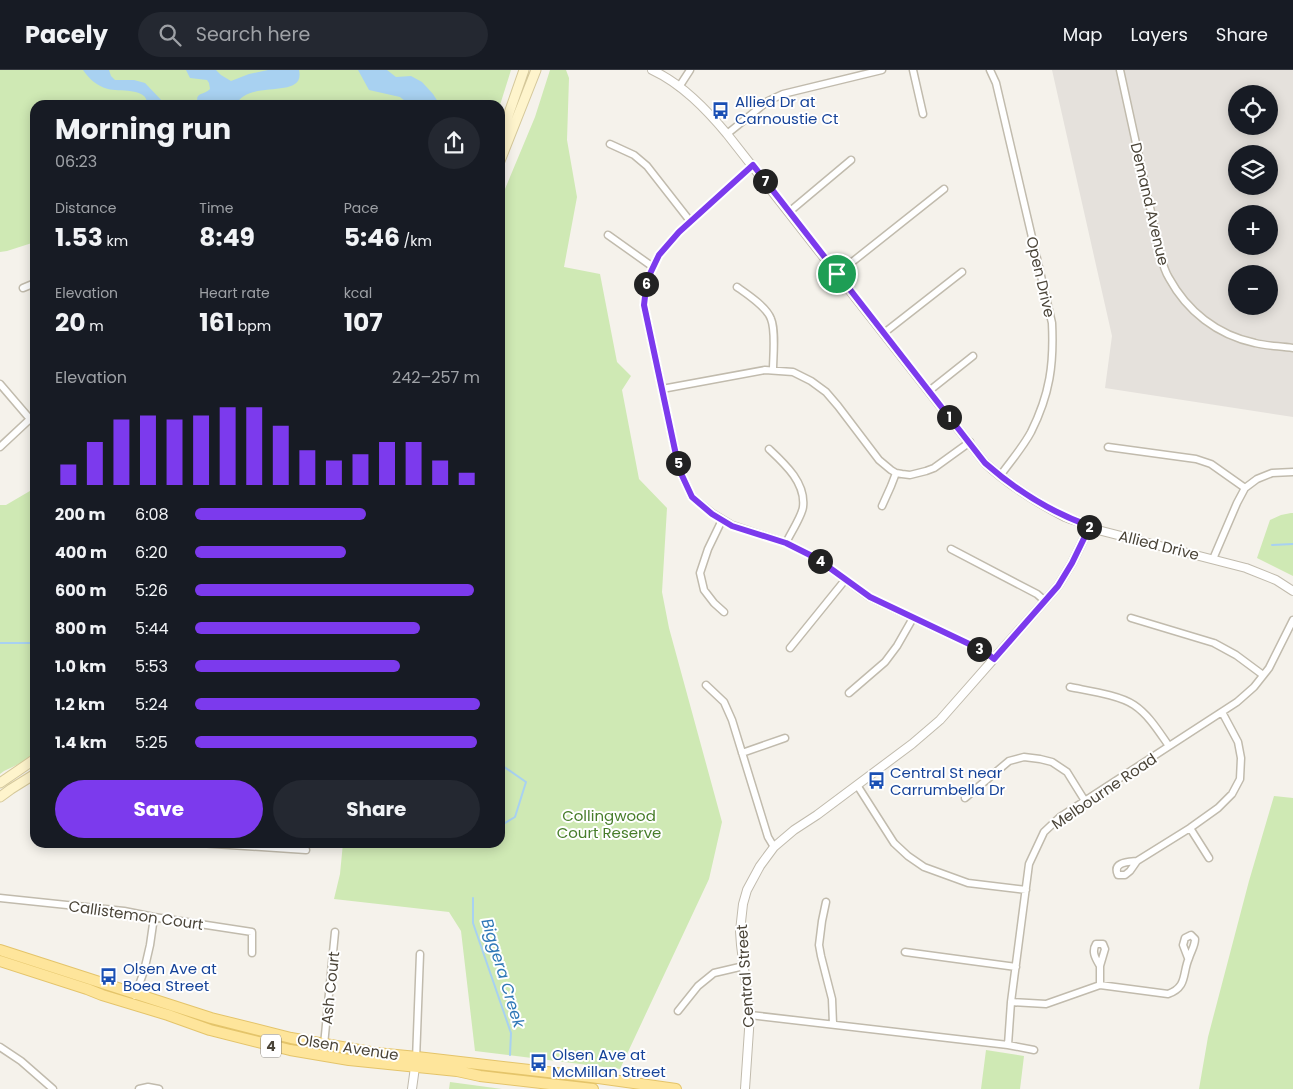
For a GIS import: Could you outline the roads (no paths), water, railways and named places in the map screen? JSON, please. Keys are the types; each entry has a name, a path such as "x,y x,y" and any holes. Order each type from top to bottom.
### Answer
{"main road":[{"path":"505,125 524,70"},
{"path":"505,148 536,70"},
{"path":"0,783 30,764"},
{"path":"0,797 30,777"},
{"name":"Olsen Avenue","path":"0,950 211,1018 324,1045 676,1089"},
{"name":"Olsen Avenue","path":"0,961 132,1005 168,1014 188,1023 273,1046 331,1057 457,1072 550,1087 593,1089"}],"street":[{"name":"Allied Drive","path":"652,70 679,87 712,116 753,165 985,463 1000,476 1045,506 1067,518 1094,529 1246,568 1276,580 1293,591"},
{"path":"679,87 690,70"},
{"path":"727,134 768,101 783,94 882,70"},
{"path":"913,70 923,114"},
{"name":"Open Drive","path":"990,70 996,83 1052,323 1053,348 1051,375 1043,403 1030,433 1000,476"},
{"name":"Demand Avenue","path":"1120,70 1160,253 1168,276 1182,298 1206,322 1231,336 1247,341 1293,348"},
{"path":"610,144 634,155 647,166 690,222"},
{"path":"789,212 851,160"},
{"path":"753,165 679,232 659,255 647,280 644,305 679,469 692,497 712,514 732,526 786,543 816,558 870,597 984,651 994,659"},
{"path":"837,274 944,189"},
{"path":"608,235 653,267"},
{"path":"884,333 962,272"},
{"path":"23,288 30,285"},
{"path":"736,288 746,293 771,318 773,330 773,370"},
{"path":"929,391 973,356"},
{"path":"662,389 765,370 793,372 811,381 826,392 879,460 896,473 910,475 926,472 970,442"},
{"path":"0,384 30,418"},
{"path":"0,447 30,423"},
{"path":"1108,447 1196,459 1211,464 1246,488"},
{"path":"769,449 787,466 802,494 803,509 786,543"},
{"path":"1213,559 1237,503 1246,488 1257,479 1272,472 1293,472"},
{"path":"882,506 896,473"},
{"path":"722,520 708,549 700,573 704,590 714,604 724,612"},
{"name":"Central Street","path":"745,1089 750,1015 740,931 743,904 753,877 774,847 794,830 912,744 940,720 1046,601 1065,576 1090,526"},
{"path":"951,549 1037,594 1046,601"},
{"path":"790,648 845,580"},
{"path":"849,693 885,662 913,618"},
{"path":"1131,618 1214,643 1263,675"},
{"name":"Melbourne Road","path":"1008,1045 1011,1002 1029,864 1044,832 1060,817 1243,697 1254,687 1269,668 1293,620"},
{"path":"706,685 724,702 732,720 768,837 774,847"},
{"path":"1070,687 1117,698 1133,705 1150,719 1169,746"},
{"path":"1137,861 1190,828 1218,808 1232,794 1240,779 1241,758 1238,742 1222,712"},
{"path":"742,753 785,738"},
{"path":"965,798 1009,761 1024,758 1052,762 1067,772 1085,801"},
{"path":"857,785 894,843 924,868 968,883 1026,890"},
{"path":"1190,828 1210,858"},
{"path":"285,848 306,850"},
{"name":"Callistemon Court","path":"0,898 124,911 252,932 252,953"},
{"path":"826,902 820,945 831,994 832,1024"},
{"path":"132,1005 144,971 154,917"},
{"name":"Ash Court","path":"324,1045 335,932"},
{"path":"905,952 1016,966"},
{"path":"412,1089 417,1057 420,954"},
{"path":"1011,1002 1046,1004 1100,985 1168,994 1178,989 1184,980 1188,958"},
{"path":"678,1011 698,986 714,973 744,966"},
{"path":"1100,966 1100,985"},
{"path":"750,1015 1008,1045 1034,1050"},
{"path":"0,1047 21,1061 53,1089"},
{"path":"139,1089 148,1087 159,1089"}],"water":[{"path":"83,70 109,70 115,80 134,80 145,83 161,100 146,100 143,95 132,91 104,88"},
{"path":"186,70 216,70 231,81 249,74 268,70 299,70 299,79 294,85 252,92 240,100 197,100 200,94 210,89 209,83 207,80 190,78"},
{"path":"358,70 387,70 396,77 411,76 422,82 437,100 404,100 400,97 369,90"}],"waterway":[{"path":"1272,545 1293,544"},
{"name":"Biggera Creek","path":"0,643 30,643"},
{"name":"Biggera Creek","path":"505,767 526,782 515,817 505,823"},
{"name":"Biggera Creek","path":"473,898 473,923 511,1033 510,1055"}],"place":[{"name":"Allied Dr at Carnoustie Ct","path":"721,110"},
{"name":"Central St near Carrumbella Dr","path":"876,781"},
{"name":"Olsen Ave at Boea Street","path":"109,977"},
{"name":"Olsen Ave at McMillan Street","path":"538,1063"}],"park label":[{"name":"Collingwood Court Reserve","path":"609,824"}]}
